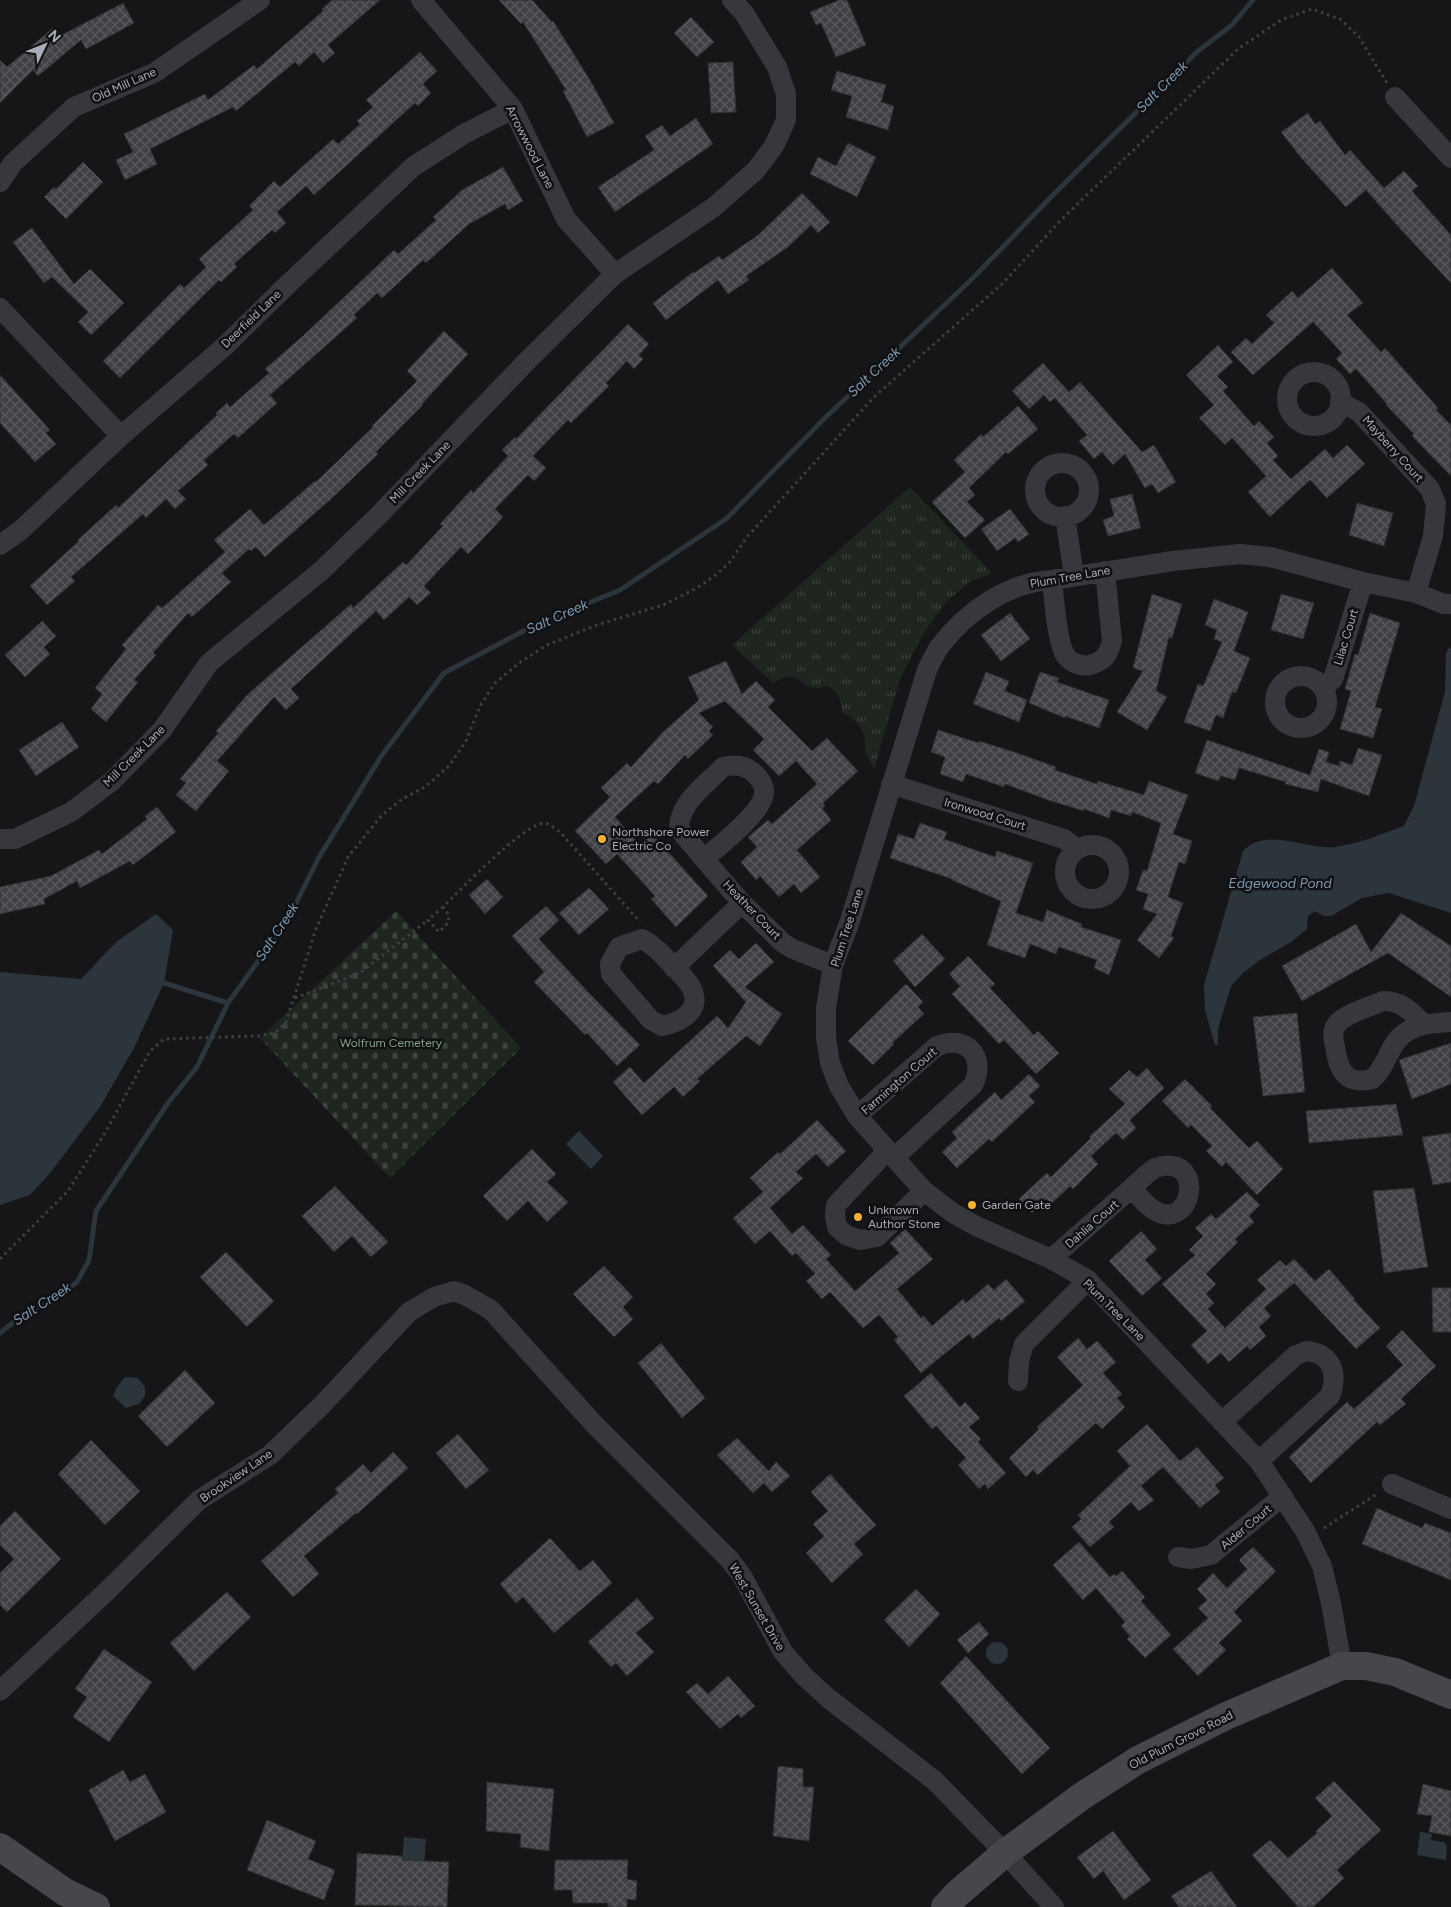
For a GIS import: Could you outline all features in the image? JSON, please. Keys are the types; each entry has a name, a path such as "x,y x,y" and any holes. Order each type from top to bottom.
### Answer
{"street":[{"name":"Old Mill Lane","path":"0,182 13,163 74,107 154,73 260,0"},
{"name":"Arrowwood Lane","path":"421,0 513,109 566,219 615,274"},
{"name":"Mill Creek Lane","path":"0,839 15,839 71,812 112,781 162,730 209,663 321,571 372,522 528,360 615,274 714,207 756,170 774,146 786,120 786,94 777,67 744,13 732,0"},
{"path":"1395,97 1451,158"},
{"name":"Deerfield Lane","path":"0,545 20,531 121,436 225,346 414,166 464,134 513,109"},
{"path":"0,308 121,436"},
{"name":"Mayberry Court","path":"1340,402 1359,412 1430,489 1436,504 1433,536 1416,593"},
{"path":"1065,516 1074,576"},
{"name":"Plum Tree Lane","path":"1342,1666 1331,1603 1322,1566 1309,1538 1259,1461 1088,1280 1052,1259 976,1226 953,1213 924,1191 857,1116 839,1086 830,1063 826,1038 826,1008 833,965 849,924 920,688 939,648 957,626 977,609 1007,592 1037,580 1052,580 1105,571 1240,554 1270,557 1362,582 1416,593 1444,604 1451,604"},
{"path":"1052,580 1061,643 1065,655 1072,662 1085,666 1101,662 1109,651 1112,641 1105,571"},
{"name":"Lilac Court","path":"1323,688 1333,679 1362,582"},
{"name":"Heather Court","path":"704,859 754,813 761,803 765,792 761,780 751,770 732,765 723,767 684,808 679,818 679,829 704,859 742,903 784,943 793,949 833,965"},
{"name":"Ironwood Court","path":"891,784 1064,839 1077,849"},
{"path":"674,968 742,903"},
{"path":"642,939 652,944 690,986 695,995 689,1013 682,1020 662,1026 651,1020 611,974 610,964 619,947 642,939"},
{"path":"1424,1024 1402,1004 1390,1001 1383,1001 1341,1019 1334,1030 1333,1038 1339,1067 1343,1073 1355,1080 1372,1079 1383,1066 1396,1041 1407,1031 1424,1024 1451,1022"},
{"name":"Farmington Court","path":"857,1116 938,1046 948,1042 958,1042 974,1054 978,1064 978,1075 973,1085 890,1155 836,1205 835,1216 837,1226 846,1235 860,1240 877,1237 924,1191"},
{"name":"Dahlia Court","path":"1052,1259 1132,1188"},
{"path":"1018,1381 1019,1361 1024,1344 1088,1280"},
{"name":"Brookview Lane","path":"0,1691 107,1592 199,1500 270,1455 323,1404 409,1312 434,1297 454,1291"},
{"name":"West Sunset Drive","path":"454,1291 491,1310 594,1424 730,1560 742,1576 783,1652 804,1676 828,1698 935,1781 1054,1907"},
{"path":"1222,1422 1296,1355 1307,1351 1316,1352 1324,1357 1331,1365 1334,1376 1334,1386 1330,1396 1259,1461"},
{"path":"1392,1484 1451,1509"},
{"name":"Alder Court","path":"1178,1557 1191,1559 1211,1555 1283,1496"},
{"name":"Old Plum Grove Road","path":"945,1907 957,1894 1005,1853 1082,1796 1138,1760 1226,1716 1342,1666 1366,1666 1395,1672 1451,1695"},
{"path":"3,1855 65,1892 96,1907"}],"path":[{"path":"0,1259 68,1191 105,1133 150,1051 164,1039 257,1036 275,1033 286,1022 316,929 348,857 381,816 402,799 425,787 449,766 466,741 480,706 495,683 519,663 547,645 594,626 663,605 697,588 717,574 729,563 747,537 874,397 1002,284 1061,220 1238,50 1282,20 1312,9 1340,19 1359,37 1395,97"},
{"path":"294,998 360,973 428,920 519,836 535,825 544,823 552,826 567,840 639,921 652,944"},
{"path":"428,920 439,932 448,923 449,915 443,907"},
{"path":"1309,1538 1392,1484"}],"green space":[{"path":"910,487 992,573 969,582 946,602 923,634 900,679 874,769 865,751 865,737 859,725 842,712 840,700 835,691 827,686 810,687 790,677 782,678 773,683 732,645"},
{"name":"Wolfrum Cemetery","path":"396,911 521,1048 390,1178 260,1038"}],"water":[{"name":"Edgewood Pond","path":"1449,647 1451,649 1451,913 1389,893 1362,898 1331,916 1324,916 1315,911 1308,916 1307,929 1291,942 1260,960 1244,972 1231,986 1218,1029 1218,1045 1215,1045 1205,1010 1204,985 1243,851 1263,840 1287,841 1323,847 1344,846 1404,826 1414,806 1445,692 1446,653"},
{"path":"156,914 173,930 164,983 134,1048 100,1107 51,1172 30,1195 0,1205 0,972 81,979 116,942"},
{"path":"579,1131 603,1156 591,1169 566,1144"},
{"path":"125,1377 138,1378 145,1387 145,1396 139,1404 126,1408 113,1396"},
{"path":"997,1642 1005,1645 1008,1653 1005,1661 997,1664 989,1661 986,1653 989,1645"},
{"path":"1420,1832 1432,1834 1431,1840 1444,1842 1447,1846 1446,1860 1417,1855"},
{"path":"404,1837 426,1839 423,1877 401,1876"}],"building":[{"path":"332,0 380,0 328,45 335,53 323,63 314,52 299,66 295,62 236,111 233,107 150,149 157,164 125,180 116,160 133,152 124,134 205,94 208,100 254,65 257,69 323,11 322,9"},
{"path":"499,0 532,0 553,21 614,123 587,137 563,91 566,90 523,22 521,24"},
{"path":"839,0 847,0 866,45 836,57 821,23 816,25 810,12"},
{"path":"123,3 134,23 86,49 81,40 38,76 33,70 0,103 0,60 7,67 53,28 60,36"},
{"path":"691,17 714,42 697,57 674,33"},
{"path":"420,52 437,71 423,84 431,93 418,106 415,103 314,195 306,186 277,212 286,223 275,233 272,230 234,264 237,267 221,282 219,280 120,378 103,361 180,284 184,288 206,267 199,259 253,210 249,206 274,181 280,187 333,139 338,144 360,124 357,121 373,107 366,100"},
{"path":"733,62 736,112 711,113 708,63"},
{"path":"837,71 886,85 881,102 894,106 888,130 846,117 852,96 831,90"},
{"path":"1308,113 1315,124 1320,121 1345,155 1350,150 1384,188 1404,171 1418,186 1412,191 1451,235 1451,283 1366,190 1346,207 1302,159 1281,132"},
{"path":"696,118 713,144 615,212 598,187 654,150 645,136 662,125 670,136"},
{"path":"848,143 876,157 857,197 810,174 818,157 836,166"},
{"path":"83,162 103,182 66,219 44,197 54,187 56,189"},
{"path":"503,167 523,201 508,210 505,204 469,224 426,263 423,260 382,298 377,293 354,315 357,318 270,395 277,403 238,438 234,434 204,460 208,465 178,491 186,499 175,509 166,499 146,518 143,514 71,577 75,581 47,605 30,586 116,505 118,508 217,415 216,413 227,403 230,407 269,373 265,369 394,250 398,254 436,220 433,217 462,190"},
{"path":"802,193 830,222 818,233 811,225 788,247 746,276 749,280 728,294 718,280 666,320 653,303 693,272 719,256 722,260 758,235"},
{"path":"32,228 74,284 90,269 124,303 91,335 78,322 88,312 52,277 44,283 13,242"},
{"path":"1332,268 1363,303 1347,315 1381,352 1385,348 1438,408 1436,410 1451,425 1451,476 1412,436 1414,434 1386,405 1356,369 1350,374 1336,359 1342,353 1313,322 1253,375 1231,352 1246,338 1252,344 1274,323 1266,315 1292,291 1298,298"},
{"path":"628,324 649,344 639,355 643,359 634,369 627,361 606,383 609,386 571,423 568,420 533,456 546,468 534,481 528,475 495,509 503,517 468,554 461,547 424,586 431,593 417,605 409,597 384,620 376,611 291,689 299,698 286,710 274,697 217,761 229,771 196,811 176,795 186,783 180,779 218,733 216,731 247,695 351,604 353,608 403,562 406,565 443,526 440,524 471,490 473,493 508,456 502,450 515,437 516,439"},
{"path":"444,331 468,354 423,405 376,452 378,454 331,499 265,557 256,547 251,551 249,549 222,573 231,582 192,617 188,613 153,653 156,655 134,680 138,682 106,722 91,709 102,694 95,688 126,649 122,645 158,605 162,608 225,552 214,540 250,509 264,525 316,482 417,381 407,371"},
{"path":"1218,345 1233,362 1217,376 1228,387 1223,391 1254,426 1259,421 1274,437 1267,443 1278,456 1273,460 1291,479 1325,449 1333,458 1347,445 1365,464 1327,498 1310,480 1270,517 1248,492 1266,476 1232,438 1225,445 1199,418 1214,405 1186,375"},
{"path":"1043,363 1069,392 1080,382 1142,452 1154,445 1176,482 1158,493 1152,484 1145,488 1125,454 1113,465 1102,452 1094,459 1079,441 1087,435 1055,398 1050,402 1044,395 1029,409 1012,391"},
{"path":"0,375 50,430 46,433 56,444 35,462 0,423"},
{"path":"1018,406 1038,429 1008,454 1006,452 969,488 975,495 967,502 985,520 965,538 932,502 965,472 954,460 981,434 983,437"},
{"path":"1132,494 1141,528 1108,536 1103,520 1114,516 1110,499"},
{"path":"1357,503 1393,513 1384,546 1349,535"},
{"path":"1010,509 1029,534 1018,542 1015,538 997,551 981,529"},
{"path":"1152,594 1182,604 1172,638 1169,637 1156,691 1167,697 1147,730 1117,712 1143,671 1133,668"},
{"path":"1281,594 1314,603 1303,639 1271,630"},
{"path":"1214,599 1248,612 1234,651 1250,658 1236,693 1232,692 1223,718 1216,715 1210,731 1184,722 1198,684 1203,686 1222,642 1214,639 1217,630 1205,625"},
{"path":"1010,613 1030,639 1001,661 981,635"},
{"path":"1370,613 1400,623 1375,707 1382,709 1373,738 1340,729 1351,691 1345,689 1355,654 1358,655"},
{"path":"42,621 56,636 44,647 50,654 25,677 5,655"},
{"path":"726,661 742,694 756,681 775,700 768,707 812,751 827,738 858,771 823,803 825,806 822,808 831,820 797,850 820,877 801,893 794,884 779,897 760,876 756,880 741,862 757,847 748,837 768,820 772,824 817,784 796,761 779,776 753,750 764,739 725,701 699,713 713,727 709,731 713,735 688,759 685,755 658,784 654,781 615,817 640,845 652,834 708,896 676,927 651,899 655,896 617,854 606,864 575,831 610,797 601,788 627,763 631,767 663,732 699,700 688,677"},
{"path":"986,672 1009,681 1005,691 1027,700 1019,722 973,704"},
{"path":"1040,672 1059,678 1057,682 1109,700 1099,728 1065,716 1065,718 1029,703"},
{"path":"62,722 79,747 36,776 19,750"},
{"path":"938,730 1017,753 1056,767 1055,770 1097,784 1098,781 1144,795 1149,781 1188,795 1173,834 1192,841 1185,864 1179,862 1168,897 1183,903 1171,936 1174,938 1159,958 1137,940 1157,914 1143,909 1148,894 1136,890 1143,870 1147,871 1161,823 1132,812 1131,816 1111,810 1109,818 1084,809 1084,811 1048,800 1005,784 1004,787 966,774 963,782 940,774 945,757 931,752"},
{"path":"1207,740 1310,775 1319,749 1329,752 1326,762 1339,766 1340,761 1352,765 1358,748 1382,755 1369,796 1321,779 1318,792 1285,784 1286,782 1239,768 1235,780 1221,776 1218,781 1195,773"},
{"path":"157,807 176,832 133,865 130,861 80,888 77,881 44,899 45,904 0,914 0,887 51,876 99,850 102,854 147,819 145,816"},
{"path":"920,823 947,832 944,839 995,857 997,851 1033,863 1016,913 1043,922 1047,910 1082,924 1081,927 1121,940 1109,975 1094,968 1097,960 1059,947 1056,954 1030,944 1025,958 987,945 1001,901 952,879 890,858 898,834 914,839"},
{"path":"487,879 503,897 485,914 469,895"},
{"path":"589,888 609,909 579,935 559,913"},
{"path":"546,906 559,920 539,939 640,1045 617,1066 587,1033 585,1035 534,982 544,972 512,936"},
{"path":"1401,913 1451,946 1451,997 1388,953 1302,1001 1282,966 1356,924 1371,952"},
{"path":"922,934 945,959 915,987 893,961"},
{"path":"756,943 774,962 745,987 782,1014 760,1046 746,1036 697,1079 700,1081 683,1097 674,1087 642,1115 613,1082 630,1067 644,1083 717,1016 728,1028 746,1002 713,966 730,950 739,959"},
{"path":"968,956 995,984 990,988 1034,1035 1038,1031 1059,1053 1036,1074 1004,1040 999,1044 952,994 960,986 949,974"},
{"path":"906,984 923,1002 918,1007 924,1014 892,1043 894,1044 873,1065 848,1041"},
{"path":"1297,1013 1305,1092 1263,1096 1253,1017"},
{"path":"1451,1043 1451,1084 1412,1099 1399,1060"},
{"path":"1147,1068 1164,1088 1130,1120 1136,1128 1123,1140 1116,1133 1091,1156 1098,1164 1073,1189 1070,1186 1051,1204 1046,1199 1032,1213 1019,1199 1047,1173 1051,1177 1091,1138 1089,1137 1125,1104 1109,1089 1129,1070 1137,1077"},
{"path":"1029,1074 1040,1086 1029,1096 1035,1102 992,1142 989,1139 957,1168 942,1152 957,1138 952,1132 995,1092 1001,1100"},
{"path":"1185,1079 1249,1148 1257,1141 1283,1169 1257,1195 1226,1162 1222,1167 1206,1151 1212,1146 1191,1125 1188,1128 1162,1101"},
{"path":"1396,1104 1403,1135 1309,1143 1306,1111"},
{"path":"817,1120 846,1151 828,1167 816,1154 796,1172 803,1178 770,1208 792,1234 803,1225 831,1255 826,1259 855,1291 899,1253 890,1243 905,1229 933,1259 897,1289 921,1318 924,1316 932,1326 963,1299 966,1303 988,1284 994,1290 1006,1279 1025,1301 1001,1321 999,1318 973,1339 969,1334 921,1373 894,1340 898,1337 879,1315 863,1328 830,1292 822,1299 806,1281 815,1274 796,1253 792,1256 770,1231 755,1244 733,1218 763,1192 750,1178"},
{"path":"1451,1133 1451,1182 1433,1185 1422,1137"},
{"path":"532,1149 556,1174 547,1182 568,1202 547,1222 528,1201 507,1221 483,1196"},
{"path":"335,1186 388,1242 371,1257 352,1236 334,1252 302,1216"},
{"path":"1414,1188 1428,1267 1384,1273 1373,1191"},
{"path":"1247,1192 1260,1205 1249,1216 1254,1222 1235,1239 1238,1242 1206,1274 1216,1284 1206,1294 1214,1303 1208,1309 1225,1328 1266,1289 1257,1280 1280,1260 1286,1266 1294,1259 1315,1281 1329,1269 1380,1328 1356,1349 1294,1283 1264,1308 1271,1316 1259,1327 1266,1336 1250,1350 1247,1346 1229,1362 1221,1353 1208,1364 1191,1345 1207,1331 1162,1284 1195,1255 1189,1250 1203,1236 1195,1228 1211,1214 1216,1219"},
{"path":"1141,1231 1157,1249 1145,1260 1162,1278 1142,1296 1109,1261"},
{"path":"226,1252 274,1301 247,1327 200,1277"},
{"path":"604,1266 633,1297 623,1307 633,1319 614,1337 573,1294"},
{"path":"1432,1288 1451,1288 1451,1332 1433,1332"},
{"path":"1402,1330 1436,1366 1401,1399 1406,1404 1380,1425 1377,1422 1311,1483 1289,1457 1347,1402 1354,1409 1403,1365 1386,1346"},
{"path":"1078,1338 1087,1349 1097,1341 1116,1362 1103,1373 1122,1394 1117,1398 1125,1407 1102,1429 1096,1423 1038,1475 1033,1470 1026,1477 1009,1458 1039,1429 1037,1427 1083,1385 1057,1357"},
{"path":"661,1343 705,1398 682,1418 638,1363"},
{"path":"185,1370 215,1403 167,1447 138,1416"},
{"path":"931,1373 960,1407 965,1402 980,1418 969,1427 981,1439 978,1442 1006,1473 988,1489 985,1484 979,1489 958,1465 966,1458 936,1426 932,1429 904,1396"},
{"path":"1147,1424 1180,1461 1197,1447 1224,1478 1215,1485 1220,1492 1200,1508 1163,1467 1141,1486 1154,1500 1139,1511 1131,1502 1109,1522 1114,1527 1090,1547 1072,1527 1081,1519 1078,1515 1130,1466 1117,1451"},
{"path":"458,1434 489,1470 466,1489 436,1453"},
{"path":"737,1438 769,1471 776,1462 790,1476 772,1492 764,1483 753,1493 717,1455"},
{"path":"91,1440 140,1491 105,1525 58,1474"},
{"path":"393,1452 408,1468 357,1514 304,1556 319,1574 293,1597 261,1561 338,1493 335,1489 363,1464 371,1473"},
{"path":"830,1474 876,1525 854,1544 863,1554 832,1583 806,1553 824,1536 813,1524 828,1511 811,1492"},
{"path":"1377,1508 1422,1528 1425,1523 1451,1533 1451,1580 1362,1544"},
{"path":"15,1511 61,1559 7,1612 0,1605 0,1573 14,1559 0,1545 0,1526"},
{"path":"550,1538 580,1571 593,1560 612,1583 554,1633 523,1597 516,1603 500,1584"},
{"path":"1079,1542 1110,1577 1114,1574 1116,1576 1122,1571 1145,1597 1141,1601 1171,1635 1145,1658 1127,1639 1130,1636 1121,1626 1125,1622 1096,1588 1083,1600 1053,1565"},
{"path":"1253,1547 1276,1571 1234,1612 1242,1621 1219,1643 1226,1650 1198,1676 1173,1649 1208,1618 1198,1608 1207,1600 1197,1589 1213,1573 1227,1588 1247,1569 1239,1560"},
{"path":"916,1589 940,1614 909,1647 884,1620"},
{"path":"227,1592 251,1617 194,1671 170,1643"},
{"path":"637,1598 654,1618 636,1633 654,1652 627,1676 616,1663 611,1667 588,1642"},
{"path":"979,1622 989,1634 968,1653 957,1640"},
{"path":"104,1649 152,1682 109,1742 73,1717 87,1697 75,1689"},
{"path":"966,1656 1050,1748 1022,1774 940,1683"},
{"path":"728,1676 755,1706 741,1718 738,1714 720,1729 686,1692 697,1683 708,1694"},
{"path":"778,1766 803,1769 803,1787 814,1787 809,1841 773,1836"},
{"path":"123,1770 130,1782 145,1774 166,1812 115,1841 89,1790"},
{"path":"1334,1781 1381,1830 1337,1870 1344,1878 1313,1907 1298,1907 1252,1855 1270,1840 1288,1858 1317,1833 1316,1831 1332,1816 1315,1798"},
{"path":"487,1782 554,1789 549,1851 520,1847 521,1834 486,1831"},
{"path":"1423,1784 1451,1791 1451,1836 1429,1832 1432,1816 1417,1814"},
{"path":"267,1820 316,1841 308,1859 335,1870 324,1900 247,1870"},
{"path":"1113,1831 1151,1880 1124,1900 1103,1871 1094,1879 1077,1857"},
{"path":"357,1853 402,1856 402,1860 449,1862 447,1907 355,1905"},
{"path":"555,1860 628,1860 627,1879 637,1881 636,1900 627,1899 627,1907 608,1907 608,1903 573,1903 572,1890 554,1890"},
{"path":"1211,1871 1237,1907 1179,1907 1171,1896"}],"waterway":[{"name":"Salt Creek","path":"0,1333 25,1313 47,1304 77,1282 89,1260 96,1211 168,1103 197,1067 228,1003 287,921 318,859 382,755 444,673 533,626 620,590 726,519 825,418 972,279 1054,194 1198,51 1232,25 1253,0"},
{"path":"164,983 228,1003"}],"place":[{"name":"Northshore Power Electric Co","path":"602,839"},
{"name":"Garden Gate","path":"972,1205"},
{"name":"Unknown Author Stone","path":"858,1217"}]}
